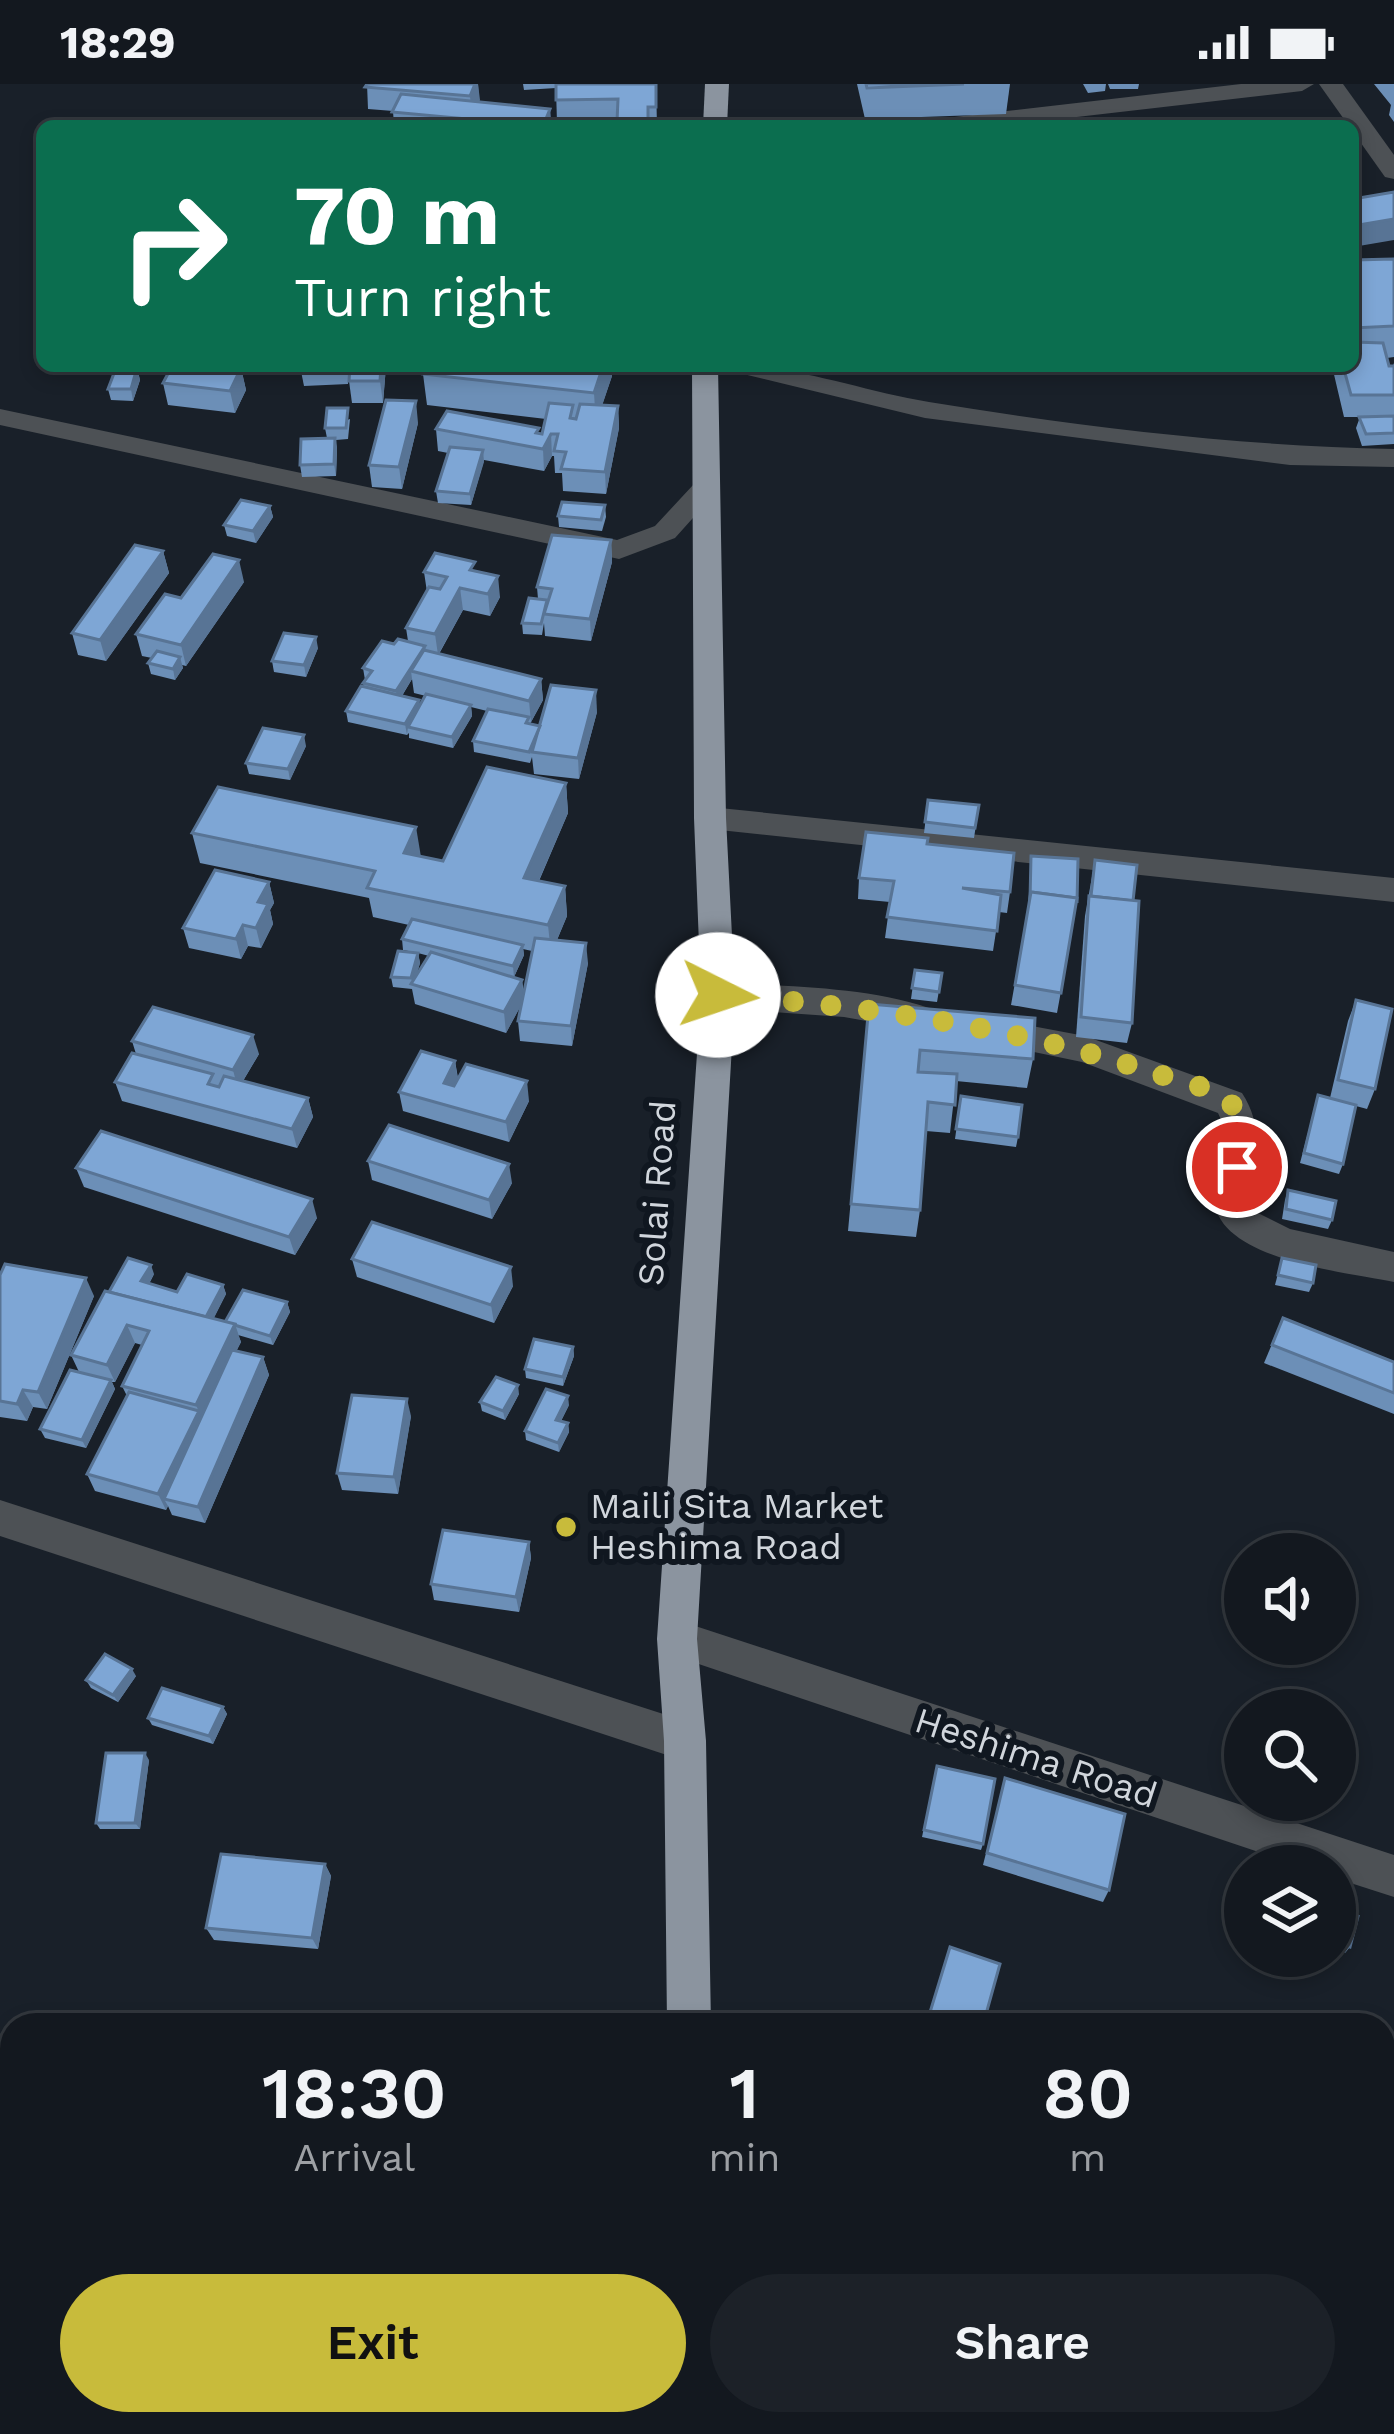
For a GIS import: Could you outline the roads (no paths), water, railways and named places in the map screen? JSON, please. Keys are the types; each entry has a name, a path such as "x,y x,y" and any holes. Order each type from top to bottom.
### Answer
{"highway":[{"path":"716,120 717,84"},
{"name":"Solai Road","path":"689,2013 686,1741 677,1639 718,995 710,818 705,372"}],"street":[{"path":"990,120 1302,84"},
{"path":"1330,84 1356,120"},
{"path":"1359,124 1394,172"},
{"path":"769,372 925,410 1290,457 1394,458"},
{"path":"0,417 619,550 665,532 704,490"},
{"path":"710,818 1394,890"},
{"path":"718,995 844,1004 1085,1049 1211,1092 1230,1102 1241,1120 1232,1204 1244,1224 1289,1241 1394,1267"},
{"path":"0,1518 686,1741"},
{"name":"Heshima Road","path":"677,1639 1394,1876"}],"place":[{"name":"Maili Sita Market Heshima Road","path":"566,1527"}]}
